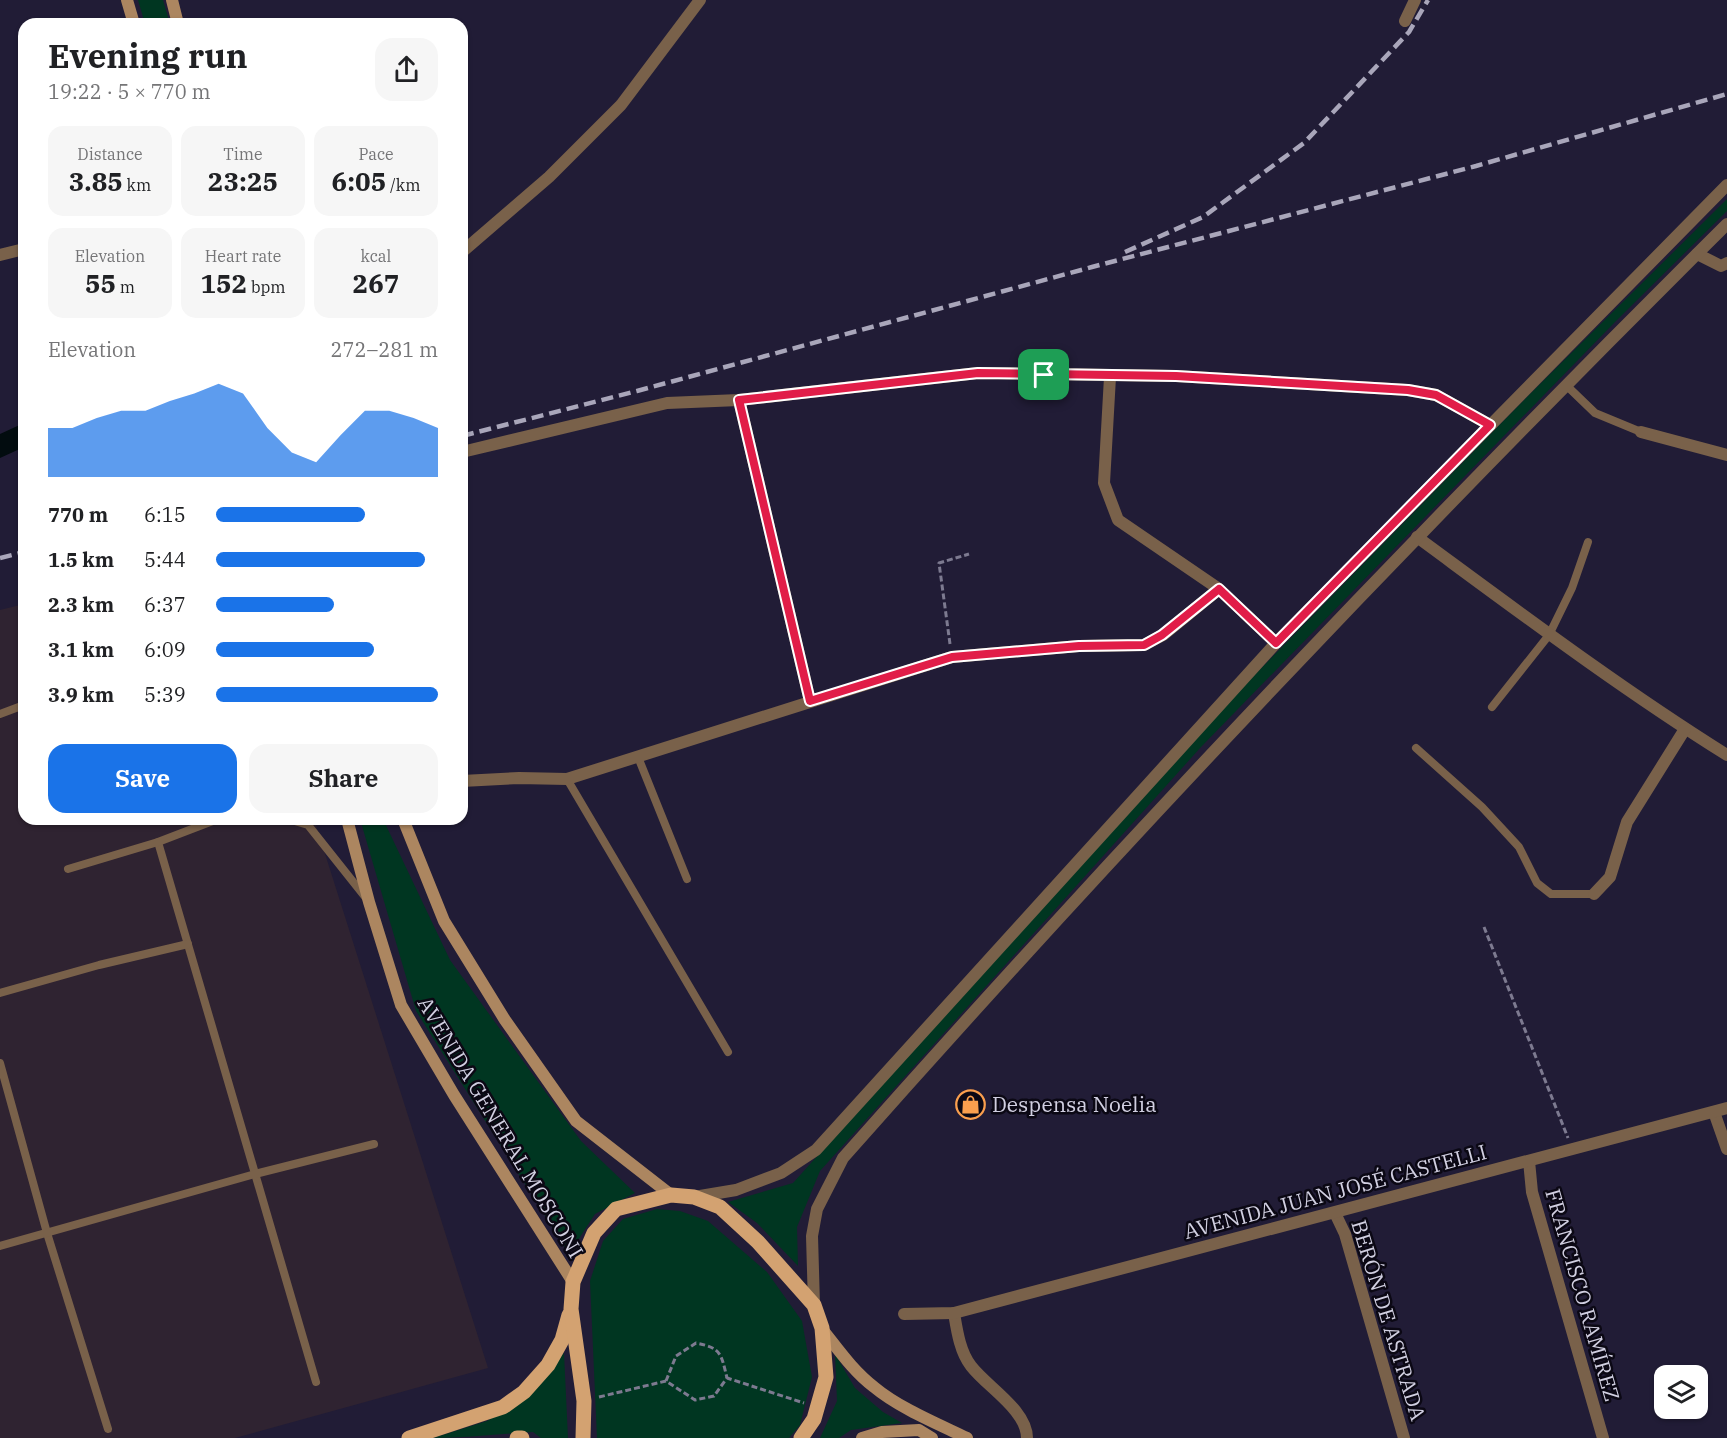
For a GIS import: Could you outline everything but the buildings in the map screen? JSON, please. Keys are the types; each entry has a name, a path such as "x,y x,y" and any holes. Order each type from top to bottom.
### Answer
{"main road":[{"path":"127,0 132,18"},
{"path":"172,0 176,18"},
{"name":"AVENIDA GENERAL MOSCONI","path":"349,825 369,902 401,1005 483,1141 573,1282"},
{"path":"405,825 444,921 506,1020 576,1121 671,1195"},
{"path":"409,1438 503,1407 524,1392 548,1365 562,1340 571,1309 573,1282 594,1233 616,1209 671,1195 694,1197 720,1207 758,1242 814,1305 822,1328 826,1377 814,1419 801,1438"},
{"path":"571,1309 584,1401 583,1438"},
{"path":"822,1328 856,1372 875,1389 923,1417 967,1438"},
{"path":"862,1438 882,1432 918,1430 932,1438"},
{"path":"517,1438 522,1438"}],"street":[{"path":"468,247 549,177 621,105 700,0"},
{"path":"1405,21 1415,0"},
{"path":"694,1197 736,1190 781,1173 816,1150 1276,643 1727,185"},
{"path":"814,1305 812,1236 817,1209 843,1158 1170,798 1417,537 1727,224"},
{"path":"0,255 18,250"},
{"path":"1697,254 1725,266"},
{"path":"468,452 667,403 739,400 978,373 1110,377 1176,376 1408,390 1436,395 1490,425"},
{"path":"1110,377 1104,483 1118,520 1219,589 1276,643"},
{"path":"739,400 810,701"},
{"path":"1641,432 1727,455"},
{"path":"1417,537 1549,635 1685,729 1727,755"},
{"path":"468,781 519,778 567,779 952,657 1079,646 1144,645 1162,635 1219,589"},
{"path":"1594,894 1610,877 1627,822 1685,729"},
{"name":"AVENIDA JUAN JOSÉ CASTELLI","path":"904,1314 954,1313 1727,1108"},
{"path":"1714,1112 1727,1149"},
{"name":"FRANCISCO RAMÍREZ","path":"1529,1161 1532,1192 1603,1438"},
{"name":"BERÓN DE ASTRADA","path":"1335,1213 1345,1234 1404,1438"},
{"path":"954,1313 960,1342 970,1365 1018,1413 1027,1438"}],"lane":[{"path":"1567,386 1595,413 1641,432"},
{"path":"1492,707 1549,635 1572,588 1588,542"},
{"path":"0,714 18,707"},
{"path":"1416,748 1482,807 1520,847 1538,883 1544,889 1551,894 1594,894"},
{"path":"638,757 687,879"},
{"path":"567,779 728,1052"},
{"path":"68,869 158,842 202,825"},
{"path":"308,825 369,902"},
{"path":"158,842 316,1382"},
{"path":"0,993 99,964 188,944"},
{"path":"0,1063 47,1233 108,1429"},
{"path":"0,1246 255,1174 374,1144"}],"path":[{"path":"952,657 939,563 969,554"},
{"path":"1484,927 1572,1148"},
{"path":"584,1401 666,1381 695,1400 714,1396 727,1378 722,1355 713,1347 696,1343 676,1356 666,1381"},
{"path":"727,1378 818,1407"}],"shaded area":[{"path":"18,426 18,450 0,458 0,434"},
{"path":"18,606 18,825 316,825 488,1368 235,1438 0,1438 0,610"}],"green space":[{"path":"138,0 163,0 168,18 143,18"},
{"path":"1727,199 1727,211 1615,322 1201,747 820,1171 797,1227 798,1266 757,1223 728,1202 793,1183 1190,741 1530,394"},
{"path":"362,825 386,825 450,960 581,1141 635,1193 595,1214 569,1254 416,1011"},
{"path":"657,1209 680,1211 708,1221 767,1272 802,1321 812,1377 800,1425 789,1438 597,1438 590,1281 603,1241 623,1219"},
{"path":"564,1353 568,1438 541,1438 533,1432 433,1438 487,1421 533,1392"},
{"path":"835,1354 855,1388 883,1412 902,1423 851,1430 839,1438 820,1438 837,1401"}],"railway":[{"path":"1125,252 1203,217 1304,143 1409,32 1428,0"},
{"path":"468,434 1476,166 1727,94"},
{"path":"0,558 18,554"}],"place":[{"name":"Despensa Noelia","path":"971,1104"}],"route":[{"path":"978,373 1044,375 1176,376 1408,390 1436,395 1490,425 1276,643 1219,589 1162,635 1144,645 1079,646 952,657 810,701 739,400 978,373"}]}
